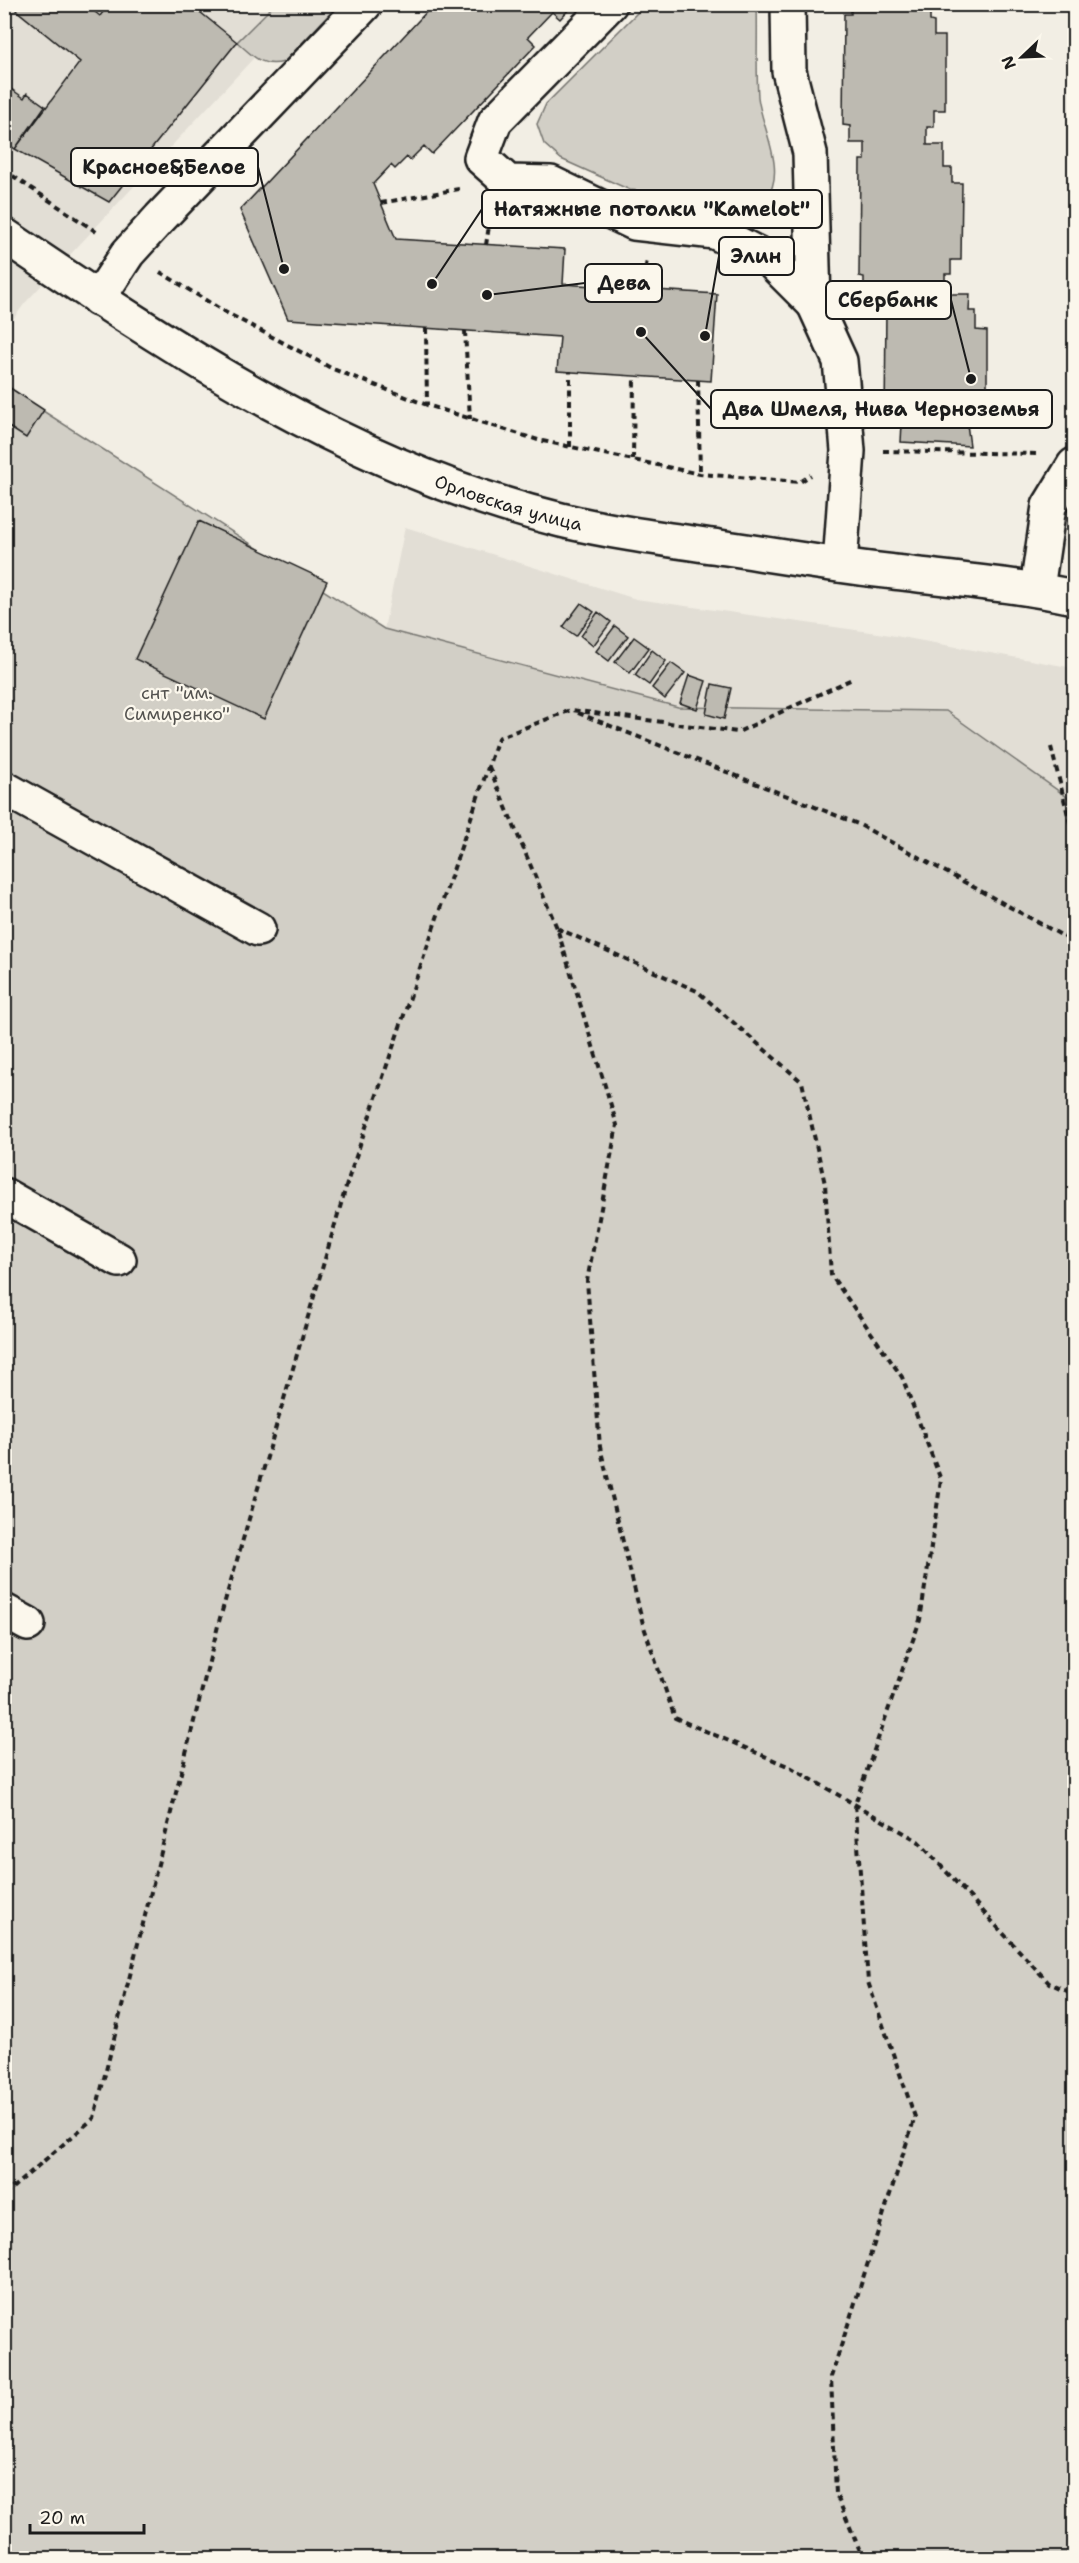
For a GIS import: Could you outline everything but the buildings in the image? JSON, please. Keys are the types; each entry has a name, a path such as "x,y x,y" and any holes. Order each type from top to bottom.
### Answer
{"street":[{"path":"98,298 128,253 364,4"},
{"path":"610,4 495,121 481,158 508,182 550,183 634,223 715,232 771,260 814,304 840,361 848,451 840,565"},
{"path":"788,4 789,71 810,153 814,304"},
{"name":"Орловская улица","path":"4,235 98,298 266,400 360,449 480,498 563,520 666,539 840,565 1036,589 1074,597"},
{"path":"1036,589 1049,506 1074,465"},
{"path":"4,788 258,929"},
{"path":"4,1195 119,1260"}],"path":[{"path":"4,170 128,253 225,312 333,369 427,405 538,440 700,474 800,482 848,451 1039,454"},
{"path":"381,203 461,188"},
{"path":"426,328 427,405"},
{"path":"465,331 470,419"},
{"path":"570,372 570,447"},
{"path":"633,460 634,376"},
{"path":"698,380 700,474"},
{"path":"4,2194 94,2118 220,1618 348,1180 498,738 572,710 738,732 852,679"},
{"path":"572,710 858,824 1074,942"},
{"path":"1051,747 1074,839"},
{"path":"489,766 557,928 617,1125 587,1281 600,1447 643,1624 675,1718 790,1767 918,1841 1049,1983 1074,1994"},
{"path":"557,928 698,991 802,1082 825,1184 831,1275 902,1377 941,1480 920,1620 855,1804 868,1982 915,2117 831,2377 836,2494 863,2559"}],"shaded area":[{"path":"5,5 303,5 25,303 5,330"},
{"path":"405,527 636,599 884,634 1074,668 1074,802 946,711 678,707 384,629"}],"green space":[{"path":"274,5 338,5 284,62 270,63 258,60 237,42"},
{"path":"645,5 757,5 758,97 774,162 772,187 766,198 751,201 630,190 561,159 544,144 537,124 546,104"},
{"name":"снт \"им. Симиренко\"","path":"4,386 384,629 678,707 946,711 1074,802 1074,2558 5,2558"}],"place":[{"name":"Красное&Белое","path":"284,269"},
{"name":"Натяжные потолки \"Kamelot\"","path":"432,284"},
{"name":"Дева","path":"487,295"},
{"name":"Два Шмеля, Нива Черноземья","path":"641,332"},
{"name":"Элин","path":"705,336"},
{"name":"Сбербанк","path":"971,379"}]}
